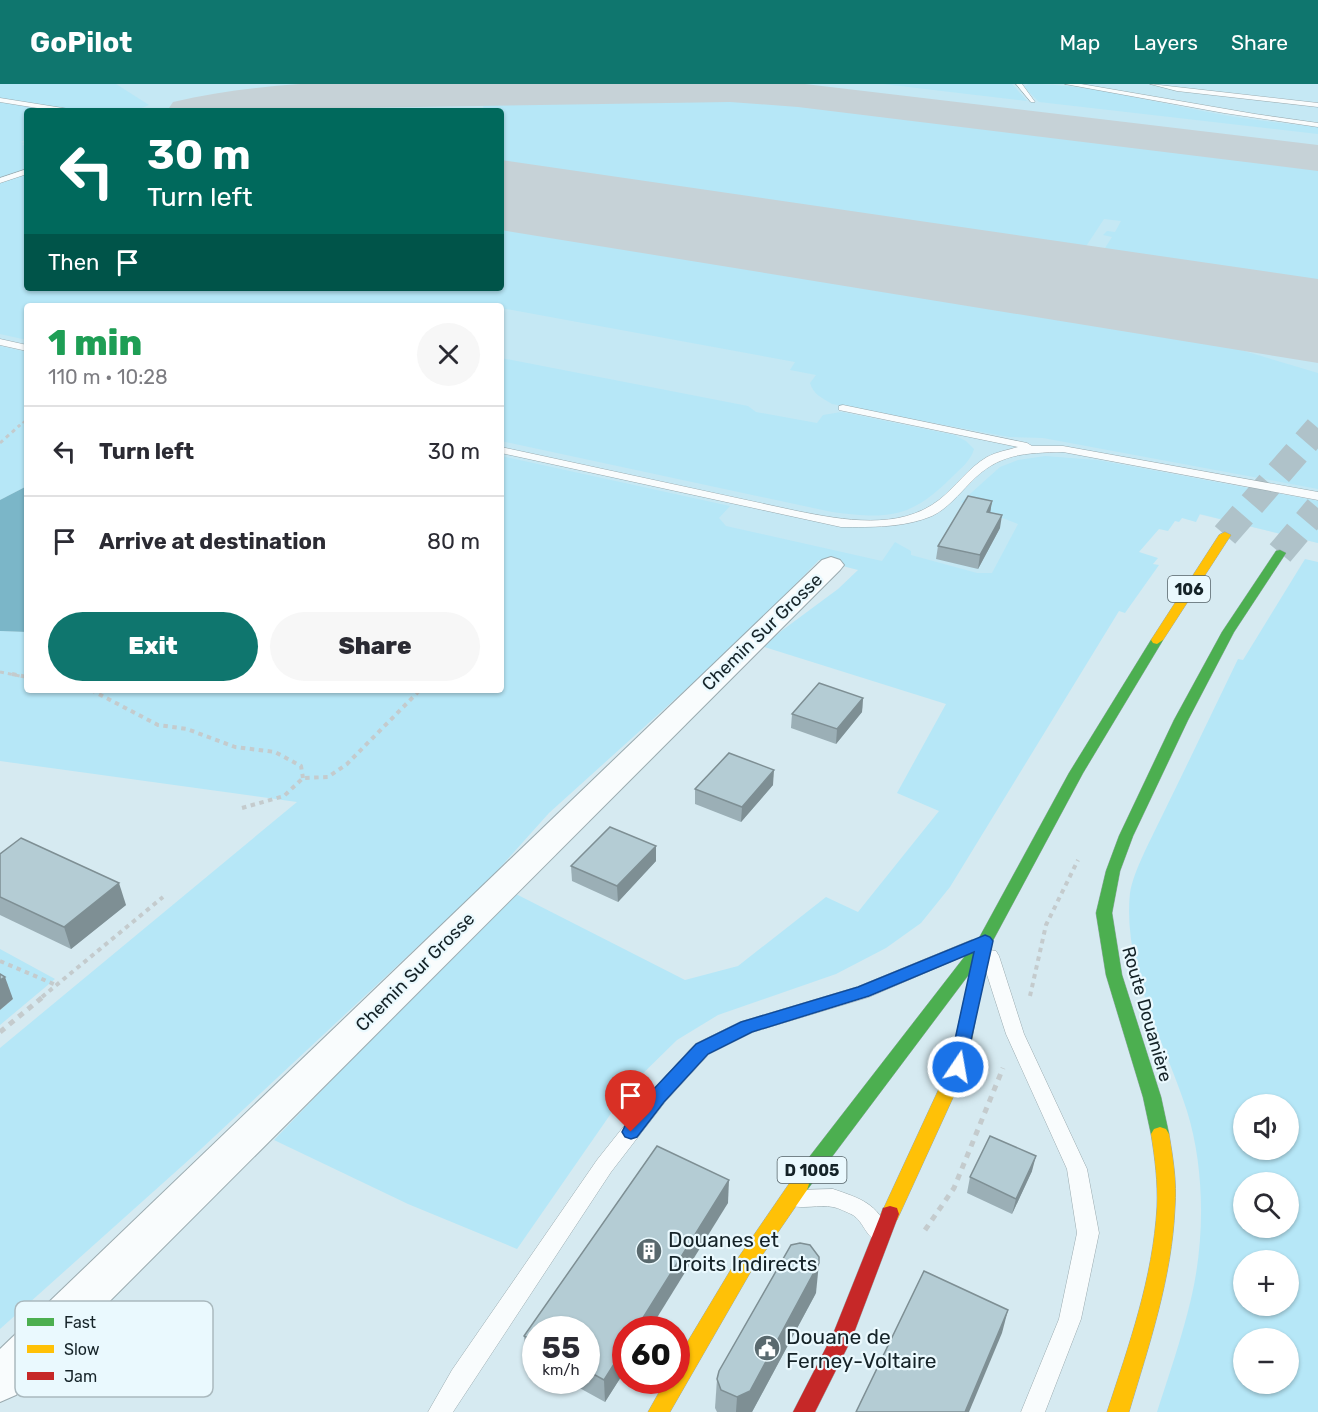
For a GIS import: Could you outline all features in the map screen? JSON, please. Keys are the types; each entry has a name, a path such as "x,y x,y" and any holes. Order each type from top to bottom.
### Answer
{"main road":[{"name":"106","path":"1154,643 1225,535"},
{"name":"Route Douanière","path":"1118,1412 1150,1309 1161,1263 1167,1221 1166,1162 1152,1097 1114,975 1104,913 1113,871 1126,836 1181,720 1228,632 1280,553"},
{"name":"D 1005","path":"659,1412 702,1336 782,1208 985,941 1076,772 1154,643"},
{"name":"D 1005","path":"804,1412 842,1338 880,1235 958,1067 985,941"}],"street":[{"name":"Chemin Sur Grosse","path":"81,1301 831,565"},
{"name":"Chemin Sur Grosse","path":"0,1380 15,1365"}],"lane":[{"path":"1019,84 1033,101"},
{"path":"1068,84 1135,93 1227,114 1318,125"},
{"path":"1154,84 1177,89 1318,105"},
{"path":"0,100 50,108"},
{"path":"0,181 24,172"},
{"path":"0,342 24,347"},
{"path":"843,408 1042,449"},
{"path":"504,451 841,523 877,524 910,519 928,513 945,502 969,477 992,459 1021,450 1063,449 1318,496"},
{"path":"440,1412 460,1378 604,1166 658,1097 702,1049 747,1027 863,992 985,941 1015,1034 1077,1169 1088,1233 1070,1319 1033,1412"},
{"path":"789,1200 833,1198 862,1209 880,1235"}],"path":[{"path":"0,443 24,422"},
{"path":"0,672 24,676"},
{"path":"97,693 158,725 188,729 235,747 275,752 301,766 303,778 299,785 271,802 242,808"},
{"path":"303,778 328,777 347,764 417,693"},
{"path":"986,1111 1034,987 1046,925 1079,857"},
{"path":"0,1032 163,897"},
{"path":"0,961 56,985"}],"shaded area":[{"path":"0,84 1318,84 1318,543 1132,498 1052,612 504,489 504,303 24,303 24,379 0,374"},
{"path":"0,84 116,84 149,105 142,108 24,108 24,140 21,142 24,143 22,145 24,145 24,170 0,178"},
{"path":"883,84 1012,84 1027,101"},
{"path":"1028,84 1098,90 1226,115 1318,127 1318,134 1039,102 1024,87"},
{"path":"691,96 754,98 1318,166 1318,287 1089,255 1093,248 1105,248 1112,237 1103,235 1107,231 1115,232 1121,221 1104,219 1081,254 504,168 504,108 483,108 484,103 480,101"},
{"path":"24,174 24,291 504,291 504,222 1200,335 1197,337 1318,373 1318,489 1043,438 1009,437 832,404 818,395 811,387 810,383 816,375 790,370 795,362 504,309 504,303 24,303 24,339 0,334 0,182"},
{"path":"0,346 24,351 24,488 0,500"},
{"path":"504,359 748,406 756,412 817,423 823,415 841,412 954,435 966,441 974,449 968,461 951,478 923,502 910,509 883,515 832,512 504,442"},
{"path":"1045,456 1097,460 1318,501 1318,543 1200,514 1196,522 1182,518 1179,522 1175,521 1168,531 1159,529 1139,552 1158,558 1153,564 1159,565 1125,613 1119,611 950,887 921,923 886,948 836,974 718,1015 677,1040 630,1086 517,1249 408,1204 274,1140 512,892 685,980 738,966 826,897 858,912 939,811 897,793 946,704 761,646 838,589 858,570 819,560 745,636 549,813 489,880 201,1149 31,1301 15,1301 15,1316 0,1329 0,1048 297,802 0,761 0,631 24,632 24,693 504,693 504,457 730,506 719,518 726,526 882,561 895,542 911,551 911,555 977,573 992,573 1018,524 961,502 1000,467 1018,460"},
{"path":"24,488 24,632 0,631 0,500"},
{"path":"1305,559 1318,562 1318,1412 1157,1412 1184,1327 1196,1276 1201,1229 1200,1180 1193,1133 1187,1111 1147,1004 1132,948 1129,921 1130,893 1144,854 1238,659 1243,660"},
{"path":"0,949 55,979 0,1025 0,1010 13,999 0,992"}],"building":[{"path":"968,496 992,501 987,512 1002,515 980,555 938,546"},
{"path":"819,683 863,698 837,729 792,714"},
{"path":"729,753 774,770 742,807 695,789"},
{"path":"610,827 656,846 617,886 571,866"},
{"path":"21,838 119,883 64,927 0,897 0,854"},
{"path":"990,1136 1036,1156 1016,1199 970,1177"},
{"name":"Douanes et Droits Indirects","path":"657,1146 729,1180 644,1316 612,1316 612,1367 604,1380 600,1378 600,1316 538,1316"},
{"path":"800,1243 810,1245 819,1257 819,1263 750,1391 737,1397 721,1390 717,1379 719,1371 791,1245"},
{"path":"924,1271 1008,1310 965,1412 856,1412"}],"taxiway":[{"path":"203,108 245,100 300,96 730,90 798,95 1318,158"}],"runway":[{"path":"504,195 1318,321"}],"tunnel":[{"path":"1225,535 1318,428"},
{"path":"1280,553 1318,508"}],"traffic: fast":[{"path":"1160,1134 1152,1097 1114,975 1104,913 1113,871 1126,836 1181,720 1228,632 1280,553"},
{"path":"800,1184 985,941 1076,773 1157,640"},
{"path":"967,1022 983,948"}],"traffic: slow":[{"path":"1157,640 1225,535"},
{"path":"890,1214 958,1067 967,1022"},
{"path":"1118,1412 1149,1309 1163,1240 1166,1205 1165,1170 1160,1134"},
{"path":"659,1412 743,1267 800,1184"}],"traffic: jam":[{"path":"804,1412 842,1338 890,1214"}],"place":[{"name":"Douanes et Droits Indirects","path":"649,1251"},
{"name":"Douane de Ferney-Voltaire","path":"767,1348"}],"route":[{"path":"631,1132 658,1097 702,1049 747,1027 863,992 985,941 958,1067"}]}
